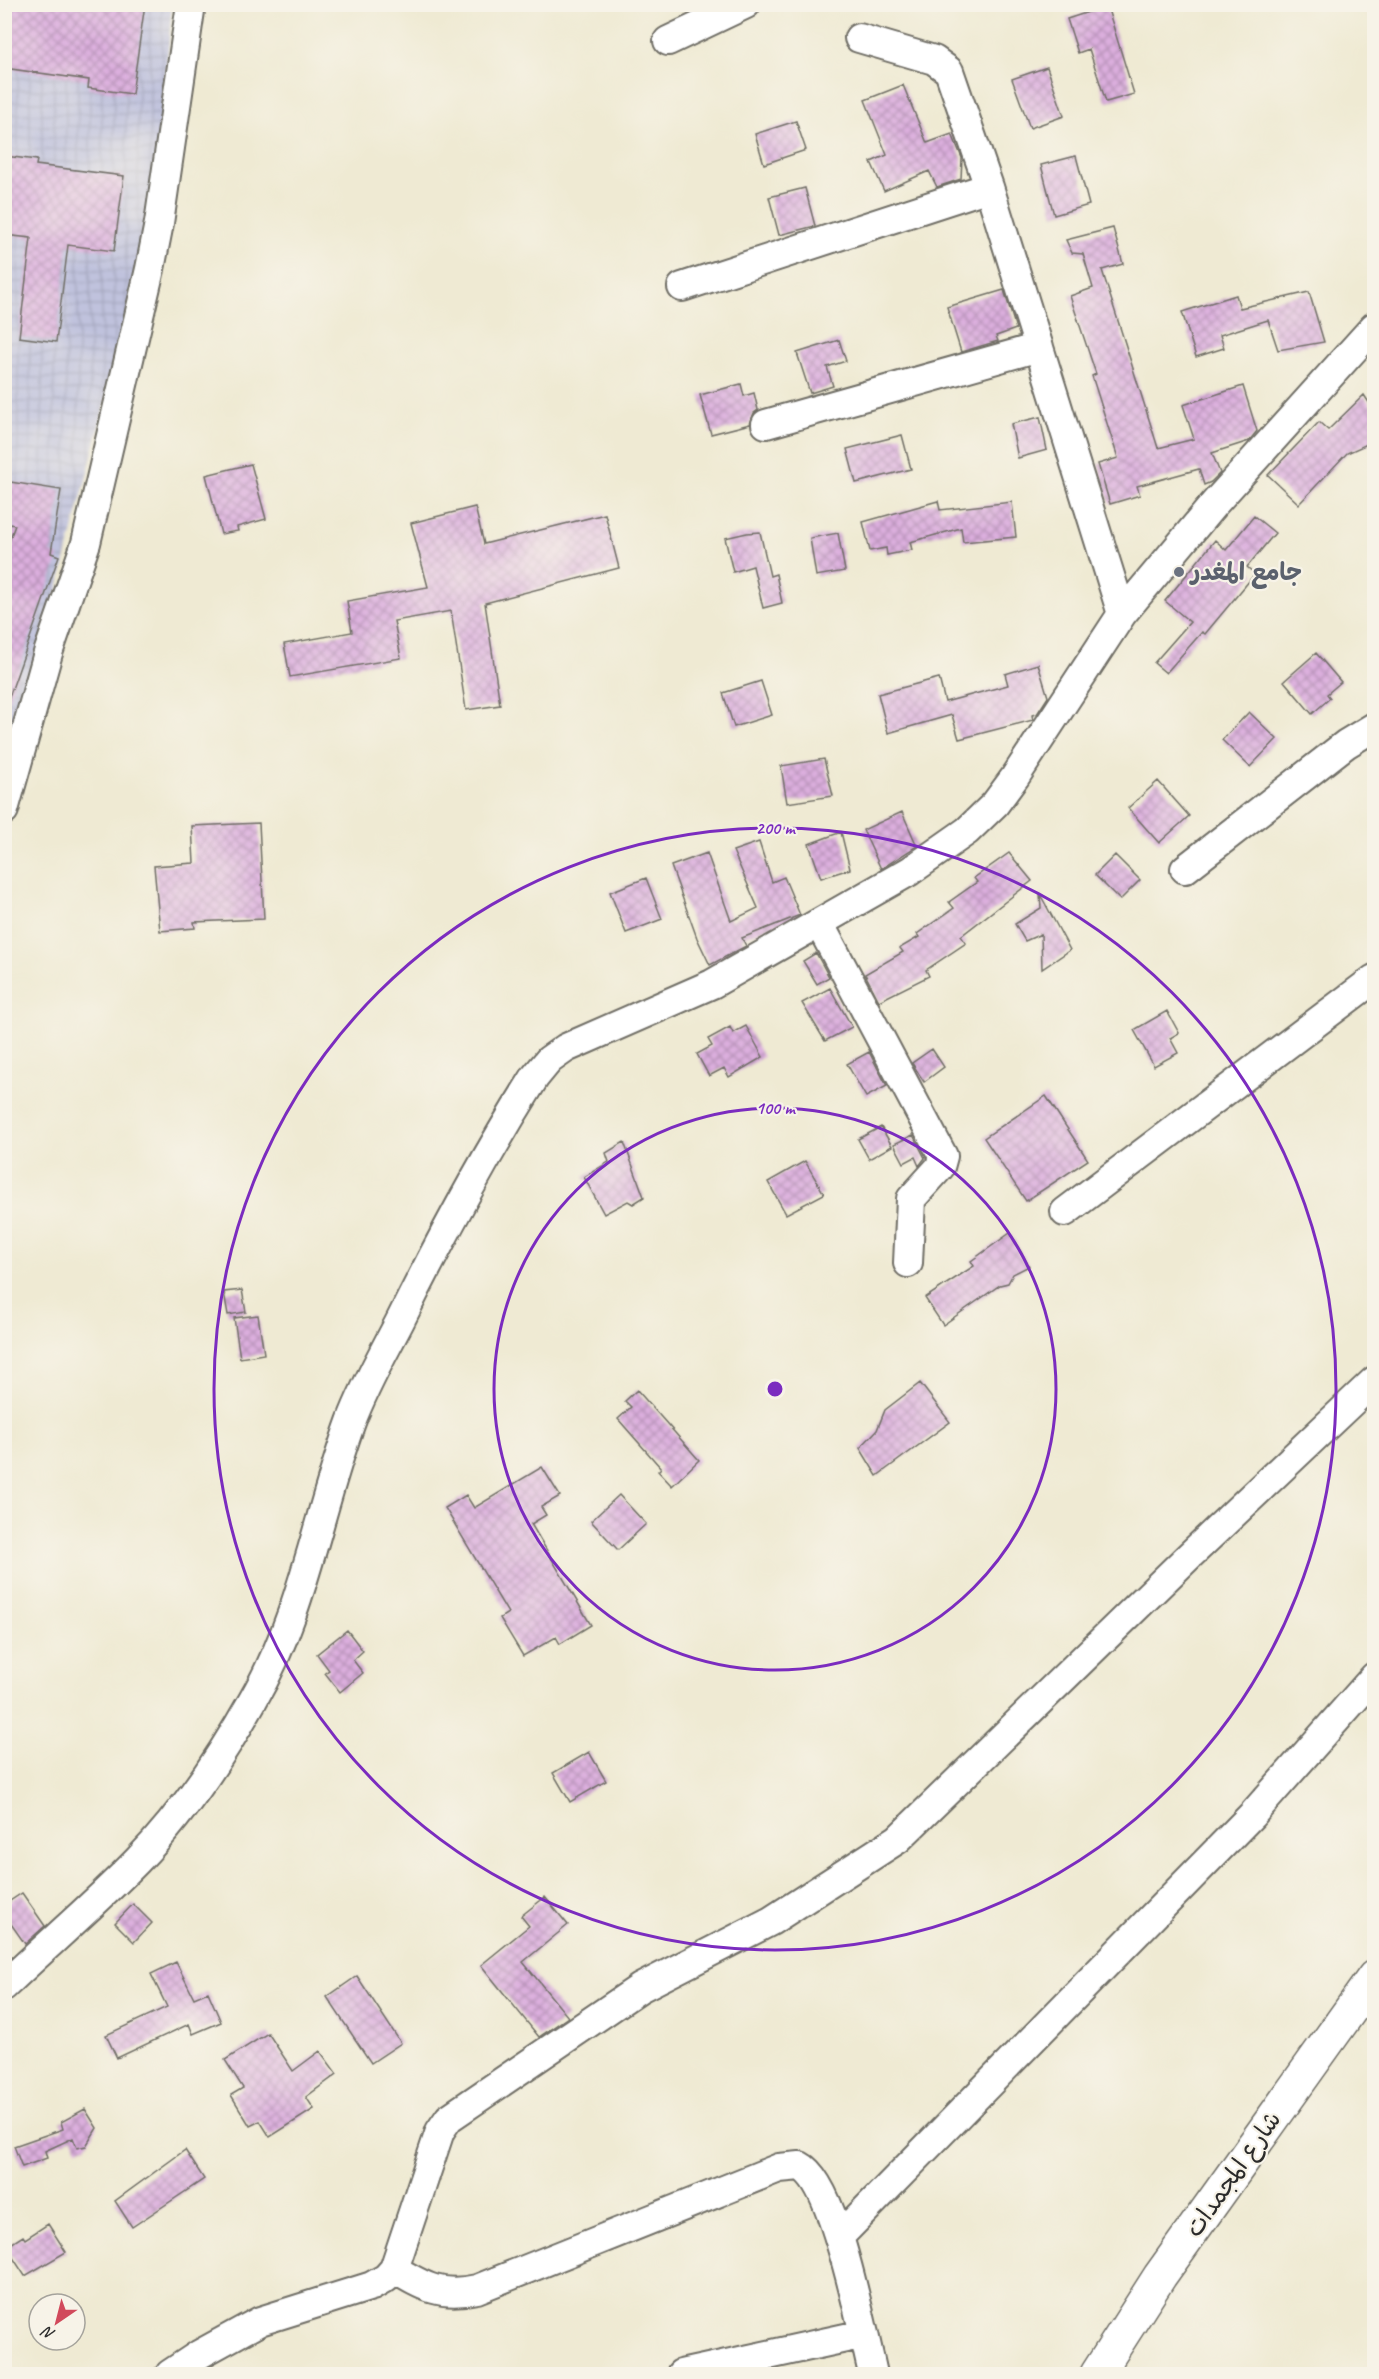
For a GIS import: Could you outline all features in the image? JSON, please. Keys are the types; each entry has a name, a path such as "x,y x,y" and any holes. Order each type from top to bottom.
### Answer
{"main road":[{"name":"شارع المجمدات","path":"1097,2374 1160,2276 1374,1977"}],"street":[{"path":"4,810 48,652 86,543 150,269 159,223 190,4"},
{"path":"669,41 746,4"},
{"path":"859,38 934,60 949,71 989,187 1122,614"},
{"path":"682,287 989,187"},
{"path":"4,1986 152,1844 206,1776 253,1701 272,1666 292,1617 343,1446 362,1396 425,1270 535,1077 549,1060 574,1043 712,984 941,852 995,804 1038,745 1122,614 1214,504 1374,327"},
{"path":"766,424 1039,347"},
{"path":"1185,869 1346,744 1374,727"},
{"path":"819,923 943,1156 940,1167 911,1199 908,1263"},
{"path":"1065,1212 1374,979"},
{"path":"170,2374 200,2354 260,2321 372,2286 394,2269 440,2131 449,2118 640,1988 771,1921 898,1839 1188,1557 1374,1381"},
{"path":"839,2237 1252,1815 1374,1677"},
{"path":"394,2269 437,2292 459,2293 477,2289 790,2165 800,2166 814,2176 839,2237 873,2374"},
{"path":"681,2374 864,2334"}],"shaded area":[{"path":"5,5 172,5 153,218 5,795"}],"building":[{"path":"4,4 145,4 132,94 88,88 89,80 4,68"},
{"path":"1107,6 1134,94 1106,102 1089,49 1078,53 1067,19"},
{"path":"1047,67 1064,116 1030,128 1012,79"},
{"path":"903,85 927,143 952,134 962,158 961,179 937,187 929,171 884,191 871,162 887,155 865,100"},
{"path":"796,121 806,150 764,164 755,134"},
{"path":"4,156 37,160 36,165 124,176 114,251 68,245 56,342 19,337 31,238 4,235"},
{"path":"1076,156 1089,205 1054,215 1041,165"},
{"path":"805,188 815,226 779,235 769,197"},
{"path":"1113,228 1123,264 1102,270 1158,448 1194,439 1183,405 1243,386 1257,431 1249,441 1212,453 1220,473 1211,482 1204,485 1199,469 1137,486 1140,495 1110,504 1098,464 1118,458 1092,376 1096,374 1070,296 1093,288 1083,254 1072,253 1066,240"},
{"path":"1004,290 1016,329 996,336 998,341 961,352 947,307"},
{"path":"1309,292 1324,342 1278,350 1268,320 1220,335 1224,348 1196,357 1182,312 1236,295 1240,308"},
{"path":"839,340 846,361 827,367 833,386 810,393 797,353"},
{"path":"741,384 744,396 754,393 758,410 754,413 750,424 711,434 700,395"},
{"path":"1364,395 1374,410 1374,441 1347,453 1299,504 1268,475 1319,422 1328,430"},
{"path":"1040,417 1047,450 1018,458 1011,424"},
{"path":"902,435 911,469 856,483 847,449"},
{"path":"251,464 266,519 237,527 238,531 221,534 206,475"},
{"path":"4,481 61,490 51,553 59,556 7,703 4,702 4,555 15,525 4,523"},
{"path":"938,501 940,510 1012,502 1016,537 963,542 961,528 910,542 912,550 887,555 886,548 870,551 863,522"},
{"path":"475,507 484,544 605,514 619,568 485,603 500,705 466,710 451,611 394,621 401,658 290,677 284,644 352,632 347,601 428,587 411,523"},
{"path":"1254,516 1275,533 1247,567 1255,574 1205,634 1202,632 1166,673 1154,663 1190,622 1165,601 1215,540 1226,550"},
{"path":"760,532 770,576 776,574 782,603 763,608 753,566 733,572 725,538"},
{"path":"838,533 845,571 816,576 810,538"},
{"path":"1316,653 1341,682 1327,694 1330,698 1312,714 1284,681"},
{"path":"1038,664 1048,697 1037,714 1032,715 1033,720 959,739 952,715 888,733 878,694 939,678 945,702 1008,685 1005,674"},
{"path":"761,681 772,715 734,727 723,693"},
{"path":"1249,712 1277,739 1250,767 1222,740"},
{"path":"824,759 833,796 787,803 781,766"},
{"path":"1158,781 1189,816 1159,843 1128,808"},
{"path":"902,812 917,846 881,869 863,830"},
{"path":"259,823 264,919 194,922 195,928 160,931 154,866 194,863 192,826"},
{"path":"841,832 850,869 821,878 809,844"},
{"path":"759,842 772,882 784,877 800,915 742,938 746,946 710,965 697,938 671,866 707,853 731,921 758,908 733,851"},
{"path":"1009,853 1032,881 961,936 966,943 926,970 929,976 879,1001 865,974 903,952 900,948 919,937 917,934 954,908 949,902 977,882 974,878"},
{"path":"1115,855 1140,880 1120,900 1095,875"},
{"path":"646,878 662,919 626,933 610,892"},
{"path":"1040,894 1070,950 1042,969 1041,934 1025,941 1015,924 1041,908"},
{"path":"816,953 829,977 817,984 803,961"},
{"path":"830,988 852,1027 825,1041 802,1003"},
{"path":"1167,1011 1179,1033 1170,1038 1178,1053 1154,1066 1134,1030"},
{"path":"746,1026 763,1057 729,1077 724,1068 709,1076 697,1054 712,1046 708,1039 730,1027 733,1033"},
{"path":"932,1049 944,1067 924,1082 912,1063"},
{"path":"869,1052 887,1086 866,1097 847,1064"},
{"path":"1046,1096 1088,1160 1026,1201 984,1138"},
{"path":"881,1127 892,1146 869,1159 858,1139"},
{"path":"913,1135 925,1158 919,1166 915,1157 904,1163 894,1144"},
{"path":"624,1142 644,1197 633,1204 628,1201 604,1214 584,1177 609,1162 606,1153"},
{"path":"805,1161 824,1194 786,1214 768,1182"},
{"path":"1010,1233 1029,1266 1013,1274 1008,1283 1000,1285 943,1325 925,1298 974,1266 971,1261"},
{"path":"242,1290 246,1312 228,1315 224,1292"},
{"path":"258,1315 264,1354 240,1358 234,1318"},
{"path":"920,1383 950,1422 877,1476 860,1448 877,1430 885,1410"},
{"path":"637,1390 699,1460 672,1486 658,1471 661,1468 618,1419 631,1407 625,1401"},
{"path":"542,1467 560,1496 541,1507 546,1515 531,1524 591,1625 560,1644 556,1637 523,1656 500,1618 508,1613 445,1508 466,1495 474,1508"},
{"path":"619,1495 646,1524 618,1550 591,1521"},
{"path":"347,1630 363,1651 353,1660 363,1673 340,1692 325,1673 329,1670 317,1654"},
{"path":"589,1752 606,1781 570,1802 553,1773"},
{"path":"22,1893 45,1926 25,1944 4,1914 4,1905"},
{"path":"545,1897 568,1925 523,1962 568,2017 539,2037 481,1965 529,1926 521,1916"},
{"path":"133,1904 152,1923 134,1942 115,1923"},
{"path":"176,1962 194,1998 208,1992 221,2022 193,2034 189,2024 117,2058 106,2035 167,2007 151,1974"},
{"path":"357,1976 401,2043 371,2063 327,1997"},
{"path":"268,2033 293,2071 320,2051 337,2074 306,2097 314,2109 270,2137 260,2121 250,2126 231,2095 243,2088 225,2060"},
{"path":"85,2109 97,2128 86,2146 77,2148 73,2138 45,2151 47,2158 22,2167 14,2146 63,2129 61,2122"},
{"path":"185,2150 204,2179 132,2227 115,2201"},
{"path":"48,2224 66,2252 25,2276 6,2247 23,2236 25,2239"}],"place":[{"name":"جامع المغدر","path":"1179,572"}]}
